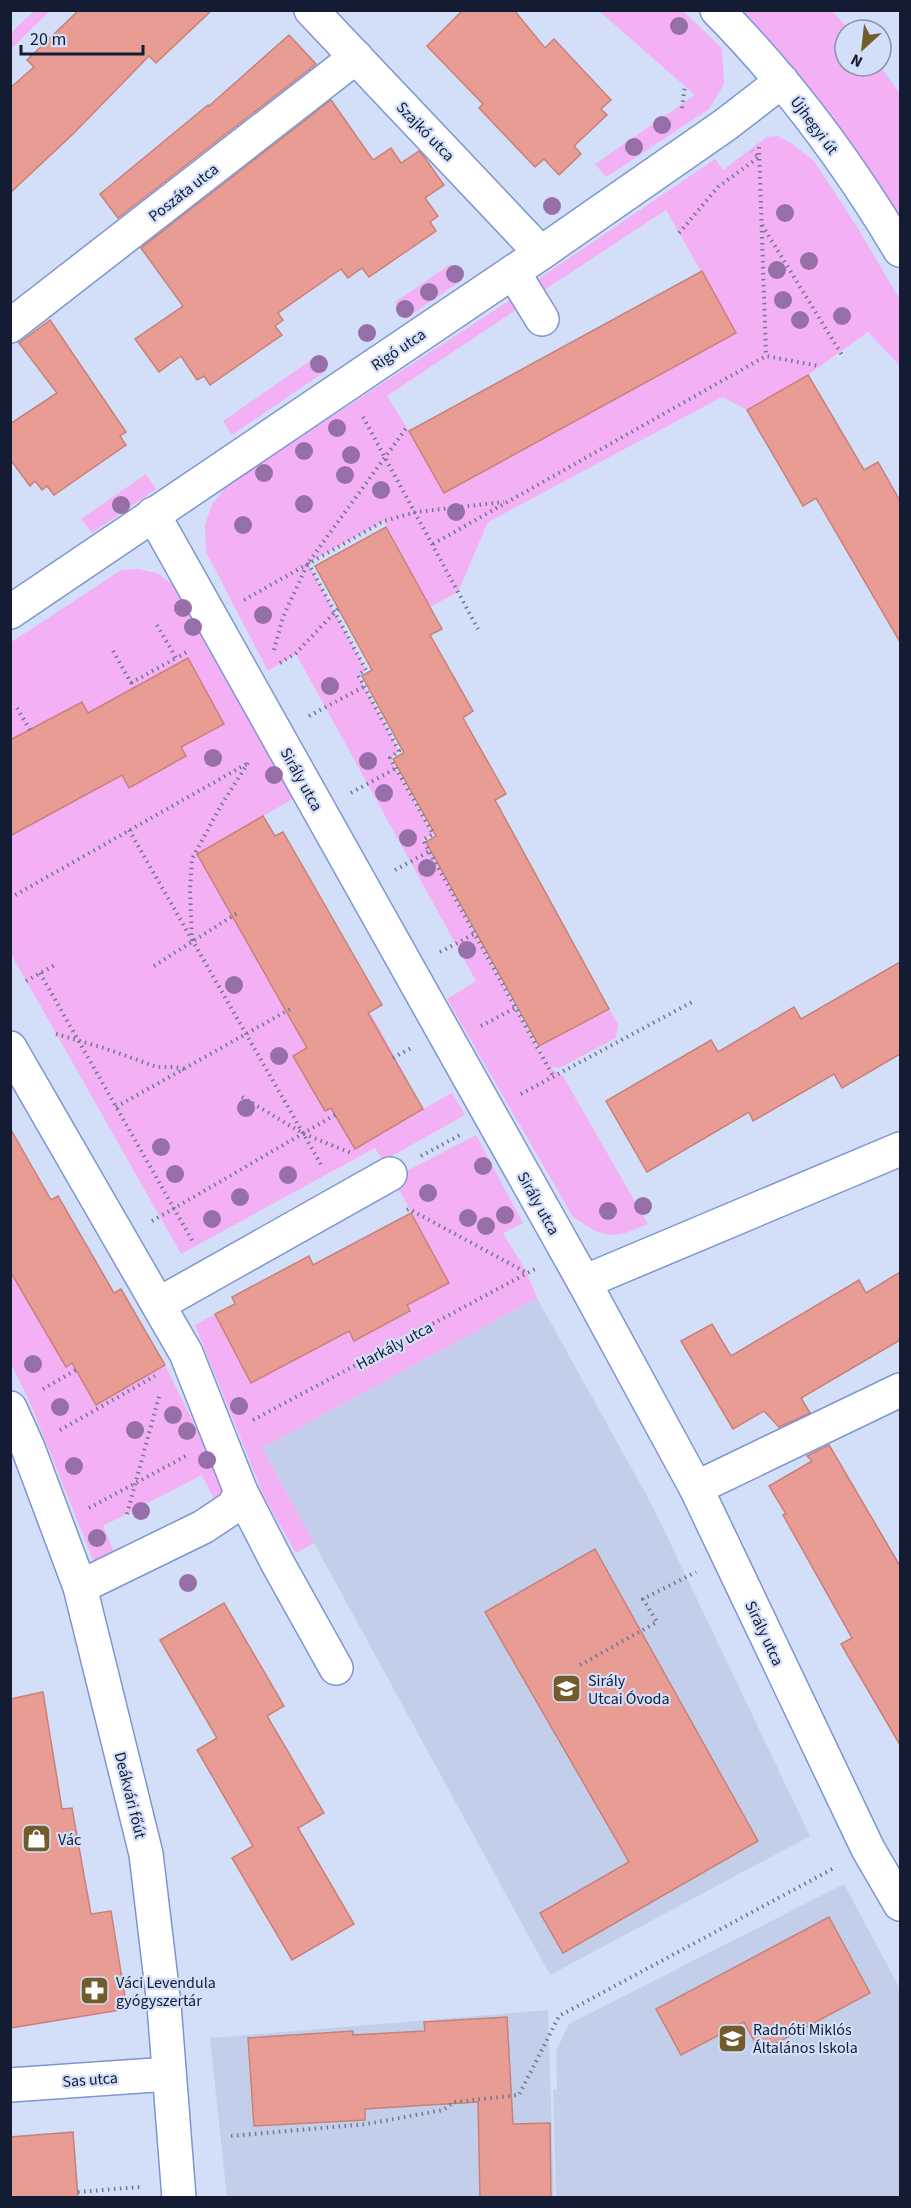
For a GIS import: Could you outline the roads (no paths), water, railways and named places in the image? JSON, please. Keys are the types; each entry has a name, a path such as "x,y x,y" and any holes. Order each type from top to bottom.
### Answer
{"street":[{"name":"Szajkó utca","path":"311,10 541,253"},
{"name":"Újhegyi út","path":"717,10 770,90 833,147 900,250"},
{"name":"Poszáta utca","path":"10,326 356,57"},
{"name":"Rigó utca","path":"10,612 541,253 725,125 770,90"},
{"path":"513,272 542,319"},
{"name":"Sirály utca","path":"153,514 212,619 258,676 279,739 568,1253 696,1488 868,1849 900,1904"},
{"path":"10,1048 159,1304 177,1354 221,1437 242,1491 278,1564 336,1668"},
{"path":"584,1282 900,1149"},
{"path":"159,1304 390,1174"},
{"path":"696,1488 900,1390"},
{"name":"Deákvári főút","path":"10,1408 28,1448 80,1587 146,1854 164,2005 179,2198"},
{"path":"80,1587 203,1527 233,1507 242,1491"},
{"name":"Sas utca","path":"10,2085 169,2074"}],"place":[{"name":"Sirály Utcai Óvoda","path":"567,1689"},
{"name":"Vác","path":"37,1839"},
{"name":"Váci Levendula gyógyszertár","path":"95,1991"},
{"name":"Radnóti Miklós Általános Iskola","path":"732,2038"}]}
